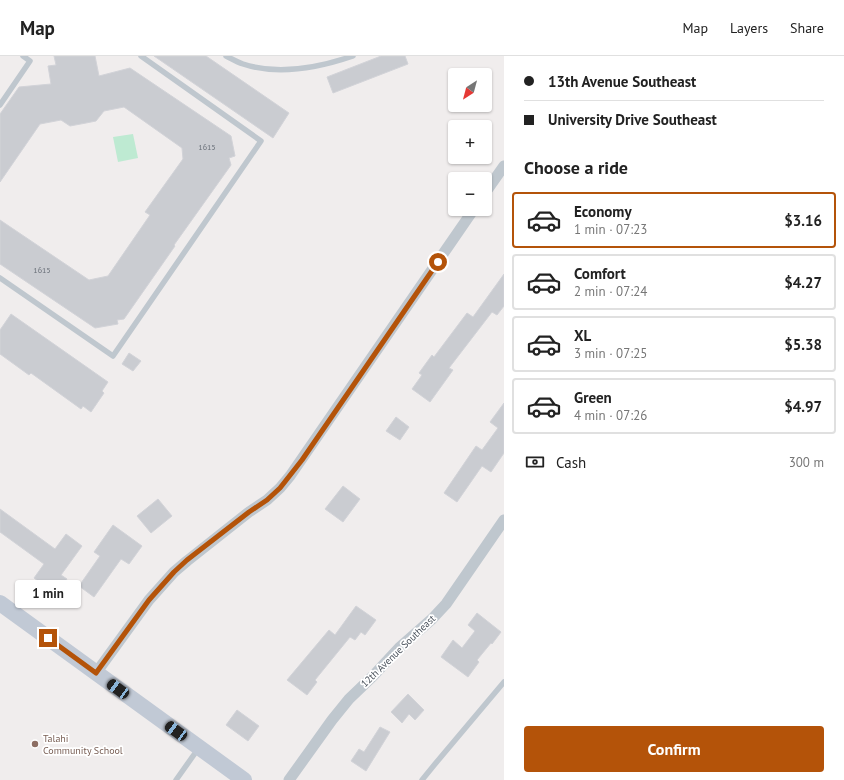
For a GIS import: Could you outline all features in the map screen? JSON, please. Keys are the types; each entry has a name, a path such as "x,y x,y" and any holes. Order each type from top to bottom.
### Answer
{"street":[{"path":"492,183 504,166"},
{"path":"96,673 149,600 174,572 243,517 267,500 290,476 469,216"},
{"name":"12th Avenue Southeast","path":"289,780 349,699 399,648 432,619 446,604 504,520"},
{"path":"0,603 244,780"}],"lane":[{"path":"0,105 30,61 23,56"},
{"path":"0,278 113,356 260,141 141,56"},
{"path":"226,56 242,64 264,68 289,69 313,68 353,56"},
{"path":"422,780 504,682"},
{"path":"176,780 199,747"}],"green space":[{"path":"133,134 138,158 118,162 113,137"}],"building":[{"path":"54,56 95,56 99,76 130,68 231,136 235,156 229,158 231,165 124,319 117,320 118,324 95,328 0,264 0,220 89,280 108,276 150,215 145,212 183,159 182,148 124,107 104,111 96,121 70,126 61,120 40,124 0,182 0,114 19,87 51,84 48,66 56,65"},
{"path":"154,56 206,56 289,113 273,138"},
{"path":"381,56 405,56 408,64 333,93 327,77"},
{"path":"504,274 504,306 497,315 492,312 449,368 453,370 430,402 412,389 422,375 419,373 432,355 434,357 467,313 473,317"},
{"path":"11,314 108,382 102,391 104,393 91,412 83,406 81,409 31,373 29,375 0,354 0,330"},
{"path":"129,353 141,361 133,371 122,364"},
{"path":"504,403 504,453 491,472 482,466 457,502 444,493 476,446 482,450 498,428 490,422"},
{"path":"396,417 409,427 400,440 386,431"},
{"path":"343,486 360,499 343,522 325,509"},
{"path":"158,499 172,516 151,533 137,516"},
{"path":"0,509 55,549 66,534 82,546 61,575 67,579 56,594 34,578 44,564 0,532"},
{"path":"113,525 142,546 129,564 121,559 94,597 79,586 100,556 94,552"},
{"path":"356,606 376,620 365,635 361,632 355,640 350,637 315,680 317,682 307,695 287,680 329,630 335,635"},
{"path":"477,613 501,632 477,660 479,662 468,677 441,657 453,640 462,648 475,631 468,625"},
{"path":"408,694 424,710 415,720 409,714 402,723 391,712"},
{"path":"237,710 259,726 248,741 226,725"},
{"path":"380,727 390,732 366,771 351,761 359,749 364,752"}],"place":[{"name":"Talahi Community School","path":"35,744"}],"route":[{"path":"48,638 96,673 149,600 174,572 187,560 249,512 267,500 290,476 438,262"}]}
